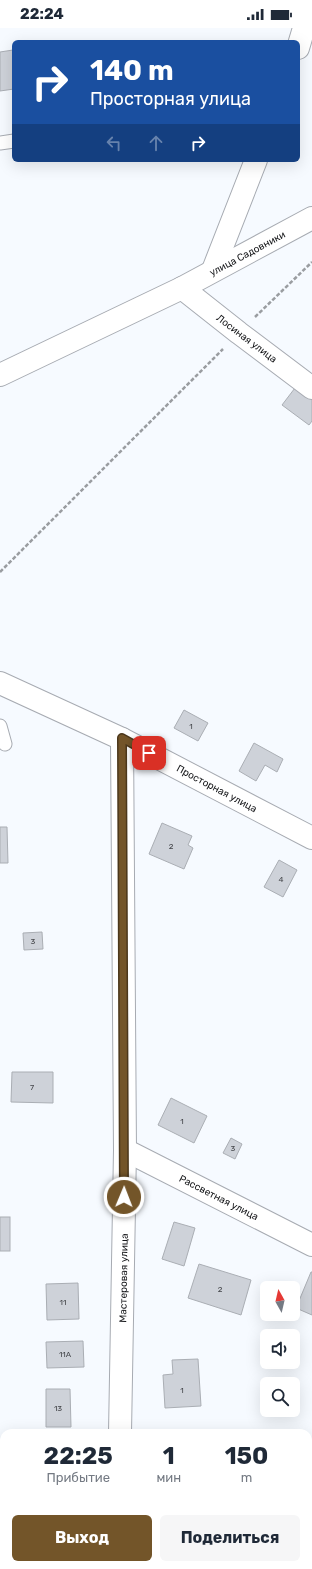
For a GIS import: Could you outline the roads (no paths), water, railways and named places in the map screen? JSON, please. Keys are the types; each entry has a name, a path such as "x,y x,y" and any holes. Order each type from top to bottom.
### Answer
{"street":[{"path":"300,41 304,28"},
{"path":"213,270 255,162"},
{"name":"улица Садовники","path":"0,375 182,288 312,218"},
{"name":"Лосиная улица","path":"182,288 312,388"},
{"name":"Просторная улица","path":"0,683 122,738 312,838"},
{"name":"Мастеровая улица","path":"120,1429 125,1150 122,738"},
{"name":"Рассветная улица","path":"125,1150 312,1245"}],"lane":[{"path":"0,143 12,141"},
{"path":"0,726 5,744"}]}
